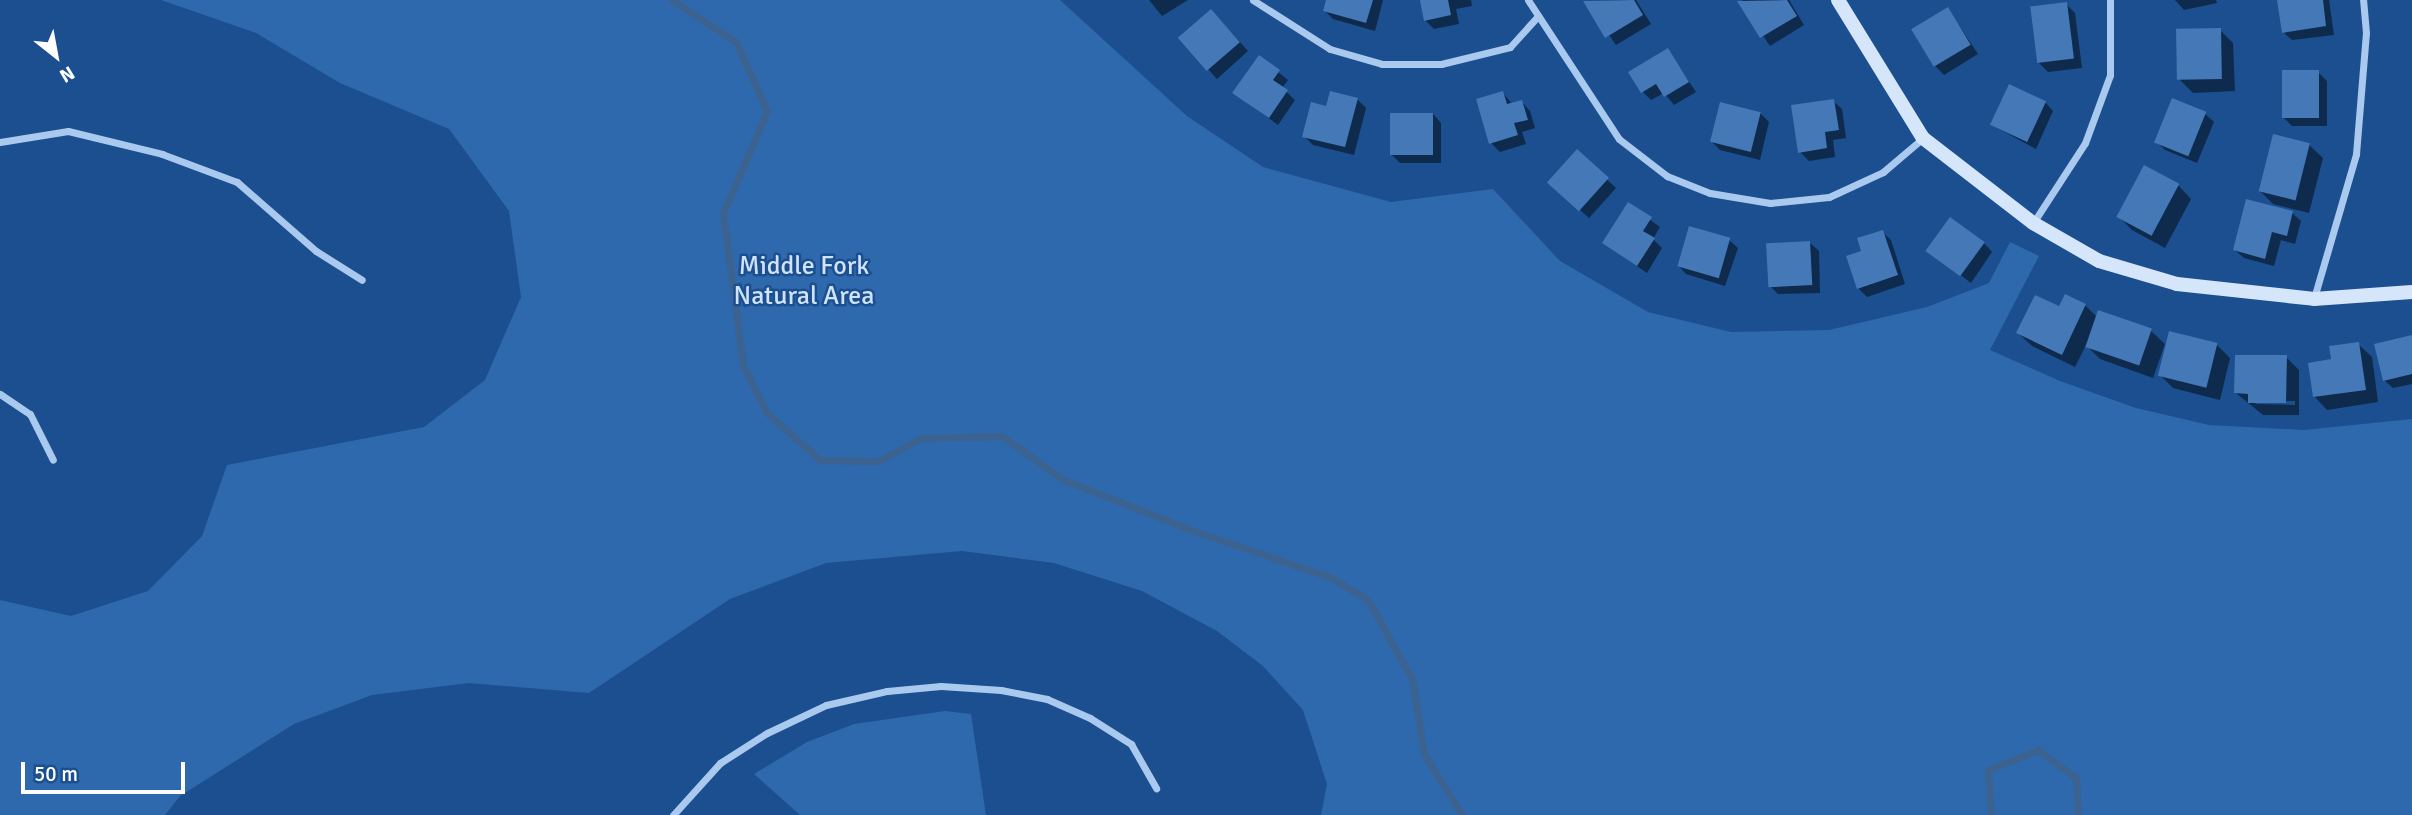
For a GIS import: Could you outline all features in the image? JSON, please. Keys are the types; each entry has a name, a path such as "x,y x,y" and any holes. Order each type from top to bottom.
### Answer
{"street":[{"path":"1254,0 1330,49 1382,64 1441,64 1510,47 1538,16"},
{"path":"1528,0 1619,139 1667,176 1710,193 1770,204 1829,197 1883,172 1923,138"},
{"path":"1838,0 1923,138 2033,223 2099,261 2177,284 2314,299 2412,292"},
{"path":"2033,223 2085,143 2110,75 2110,0"},
{"path":"2314,299 2356,155 2366,33 2363,0"},
{"path":"0,142 68,131 162,154 237,182 316,251 362,280"},
{"path":"0,394 30,414 53,460"},
{"path":"673,815 720,763 767,733 826,705 887,691 941,686 1001,690 1047,699 1090,718 1131,744 1156,788"}],"green space":[{"name":"Middle Fork Natural Area","path":"161,0 1060,0 1187,116 1263,167 1391,202 1493,189 1560,261 1648,312 1731,332 1829,330 1927,307 1989,283 2010,242 2039,256 1990,350 2060,381 2136,408 2209,425 2304,430 2412,419 2412,815 1321,815 1327,784 1303,710 1263,666 1217,631 1142,591 1054,563 962,551 826,563 730,599 589,693 469,683 372,695 294,724 180,796 165,815 0,815 0,600 71,616 148,591 202,536 227,465 424,427 485,380 521,297 509,211 449,129 340,83 256,33"},
{"path":"945,711 971,714 986,815 800,815 754,774 807,742 854,724"}],"building":[{"path":"1326,0 1373,0 1366,23 1323,11"},
{"path":"1420,0 1448,0 1451,15 1424,21"},
{"path":"1634,0 1643,15 1605,38 1583,1"},
{"path":"1787,0 1797,16 1760,38 1737,1"},
{"path":"2277,0 2323,0 2326,26 2282,33"},
{"path":"2067,2 2074,59 2037,63 2030,7"},
{"path":"1948,7 1971,45 1934,67 1911,29"},
{"path":"1211,9 1240,42 1207,71 1178,38"},
{"path":"2221,28 2222,79 2177,80 2176,29"},
{"path":"1668,48 1689,82 1664,97 1656,84 1641,93 1628,72"},
{"path":"1259,55 1280,70 1273,80 1288,90 1269,118 1232,93"},
{"path":"2282,70 2319,70 2319,118 2282,118"},
{"path":"2009,84 2046,101 2027,142 1990,125"},
{"path":"1330,91 1358,98 1345,147 1302,137 1311,102 1326,106"},
{"path":"1503,91 1507,104 1522,100 1528,120 1514,123 1518,135 1489,144 1476,99"},
{"path":"2172,98 2206,112 2188,156 2154,143"},
{"path":"1834,99 1839,130 1825,132 1827,148 1798,153 1791,105"},
{"path":"1720,102 1761,112 1751,152 1710,142"},
{"path":"1390,113 1433,113 1433,155 1390,155"},
{"path":"2273,134 2310,143 2296,200 2259,191"},
{"path":"1577,149 1609,178 1579,211 1547,182"},
{"path":"2144,165 2179,184 2152,236 2116,217"},
{"path":"2246,199 2293,211 2287,236 2272,232 2265,259 2233,250"},
{"path":"1628,202 1652,217 1643,231 1655,238 1637,266 1602,243"},
{"path":"1950,217 1985,242 1960,276 1925,251"},
{"path":"1689,226 1730,238 1719,278 1677,266"},
{"path":"1883,230 1898,275 1857,289 1846,256 1861,251 1857,238"},
{"path":"1810,241 1812,285 1768,287 1766,243"},
{"path":"2065,294 2086,304 2062,355 2016,333 2035,295 2059,306"},
{"path":"2098,310 2152,329 2139,365 2085,347"},
{"path":"2169,331 2218,343 2206,388 2158,376"},
{"path":"2412,335 2412,374 2383,381 2374,344"},
{"path":"2359,342 2366,390 2313,397 2308,363 2331,359 2329,346"},
{"path":"2235,355 2287,355 2286,403 2248,403 2248,394 2234,393"}],"waterway":[{"path":"672,0 736,42 767,111 723,213 743,365 766,412 820,460 879,461 921,438 1002,436 1064,480 1202,534 1330,577 1368,600 1412,679 1424,754 1462,815"},
{"path":"1991,815 1988,770 2038,750 2076,778 2078,815"}]}
